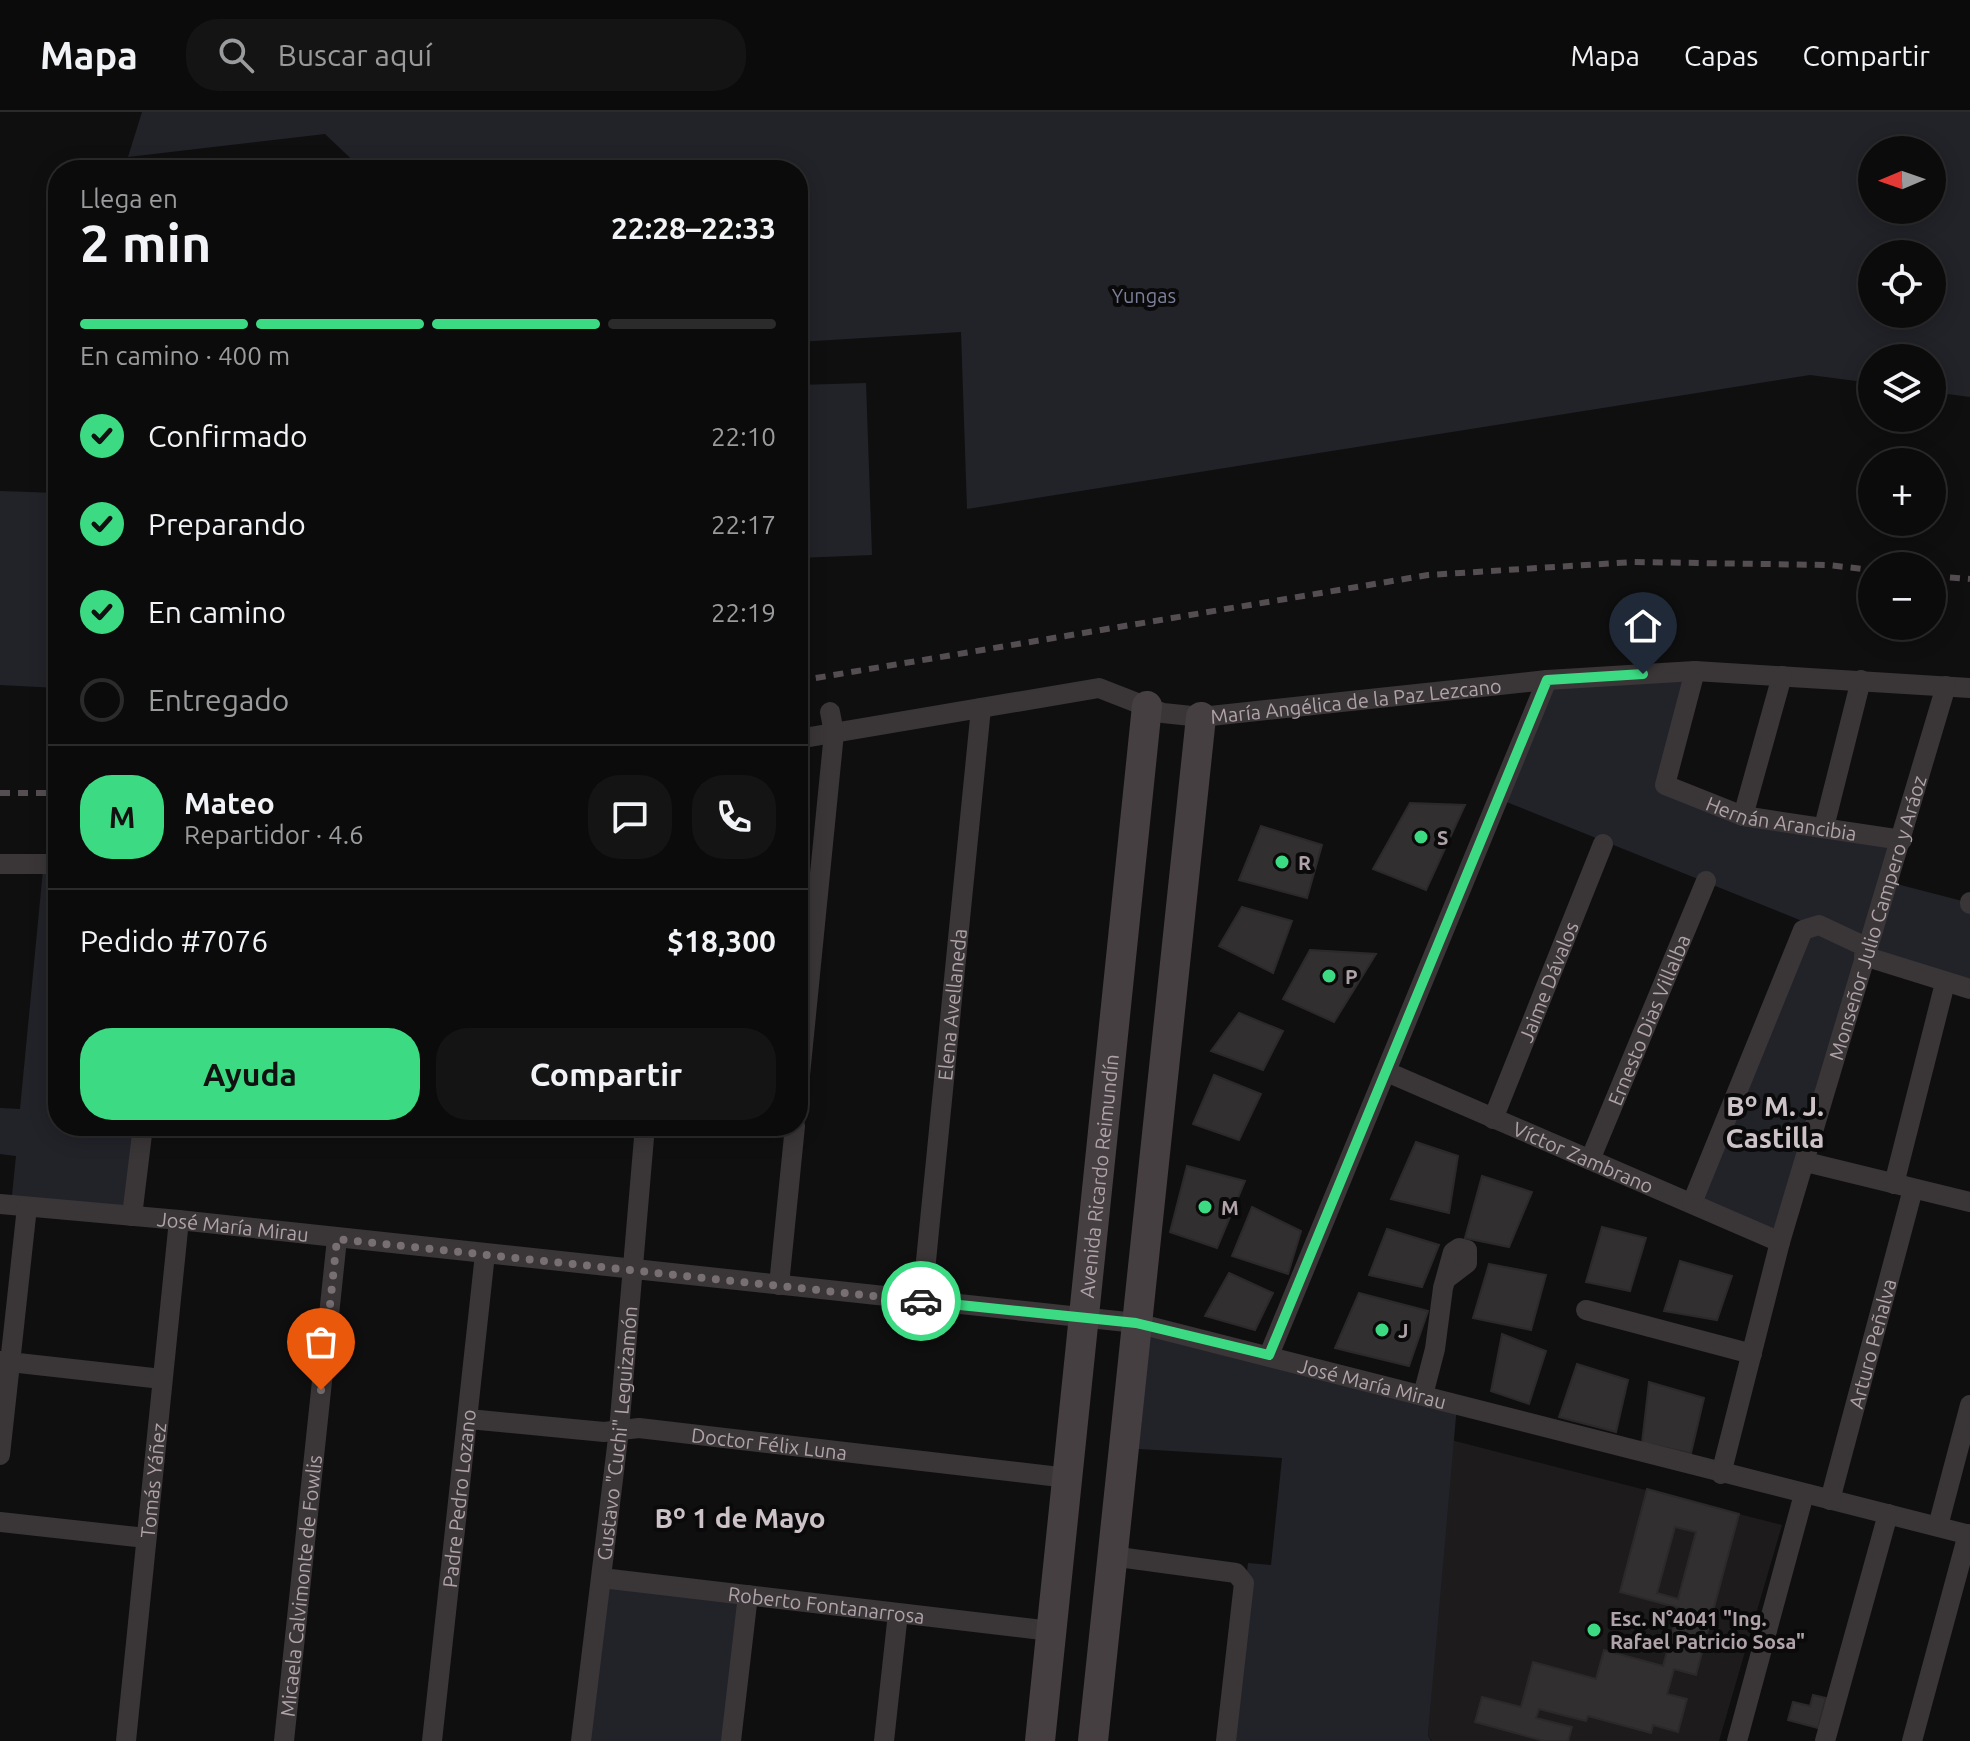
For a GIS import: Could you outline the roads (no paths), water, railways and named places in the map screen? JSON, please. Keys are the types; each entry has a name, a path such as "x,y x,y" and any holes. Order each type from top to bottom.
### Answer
{"street":[{"name":"María Angélica de la Paz Lezcano","path":"808,737 1099,688 1178,716 1201,717 1547,680 1695,671 1970,688"},
{"name":"Hernán Arancibia","path":"1695,671 1665,785 1743,816 1902,840"},
{"path":"1743,816 1782,676"},
{"path":"1269,1355 1547,680"},
{"path":"1824,827 1861,680"},
{"name":"Monseñor Julio Campero y Aráoz","path":"1721,1474 1780,1242 1946,686"},
{"name":"Avenida Ricardo Reimundín","path":"1040,1741 1147,706"},
{"name":"Elena Avellaneda","path":"922,1301 981,708"},
{"path":"808,994 834,733 830,712"},
{"path":"1093,1741 1201,717"},
{"name":"Jaime Dávalos","path":"1493,1119 1603,844"},
{"path":"0,864 48,864"},
{"name":"Ernesto Dias Villalba","path":"1590,1160 1706,881"},
{"path":"1692,1203 1803,930 1819,925 1865,951 1945,983 1970,989"},
{"name":"Arturo Peñalva","path":"1830,1500 1904,1186 1945,983"},
{"name":"Víctor Zambrano","path":"1387,1072 1780,1242"},
{"path":"132,1216 142,1136"},
{"name":"Gustavo \"Cuchi\" Leguizamón","path":"581,1741 619,1430 644,1136"},
{"path":"779,1285 794,1136"},
{"path":"1806,1162 1970,1201"},
{"name":"José María Mirau","path":"0,1204 179,1220 1136,1323 1721,1474 1969,1534"},
{"path":"0,1455 5,1361 27,1207"},
{"name":"Tomás Yáñez","path":"126,1741 179,1220"},
{"name":"Micaela Calvimonte de Fowlis","path":"284,1741 337,1239"},
{"name":"Padre Pedro Lozano","path":"432,1741 485,1254"},
{"path":"1423,1395 1435,1349 1446,1279"},
{"path":"1586,1310 1752,1354"},
{"path":"5,1361 162,1379"},
{"path":"1938,1526 1970,1405"},
{"name":"Doctor Félix Luna","path":"469,1419 619,1430 639,1428 1068,1478"},
{"path":"1737,1741 1804,1494"},
{"path":"1825,1741 1888,1514"},
{"path":"0,1522 146,1538"},
{"path":"1912,1741 1969,1534"},
{"path":"1111,1556 1236,1573 1244,1583 1226,1741"},
{"name":"Roberto Fontanarrosa","path":"602,1578 1051,1631"},
{"path":"731,1741 748,1595"},
{"path":"884,1741 898,1613"}],"railway":[{"path":"808,679 1428,575 1633,562 1828,565 1858,568"},
{"path":"1946,577 1970,579"},
{"path":"0,793 48,793"}],"place":[{"name":"S","path":"1421,837"},
{"name":"R","path":"1282,862"},
{"name":"P","path":"1329,976"},
{"name":"M","path":"1205,1207"},
{"name":"J","path":"1382,1330"},
{"name":"Esc. N°4041 \"Ing. Rafael Patricio Sosa\"","path":"1594,1630"}],"district":[{"name":"Bº M. J. Castilla","path":"1775,1121"},
{"name":"Bº 1 de Mayo","path":"740,1517"}],"park label":[{"name":"Yungas","path":"1144,295"}]}
